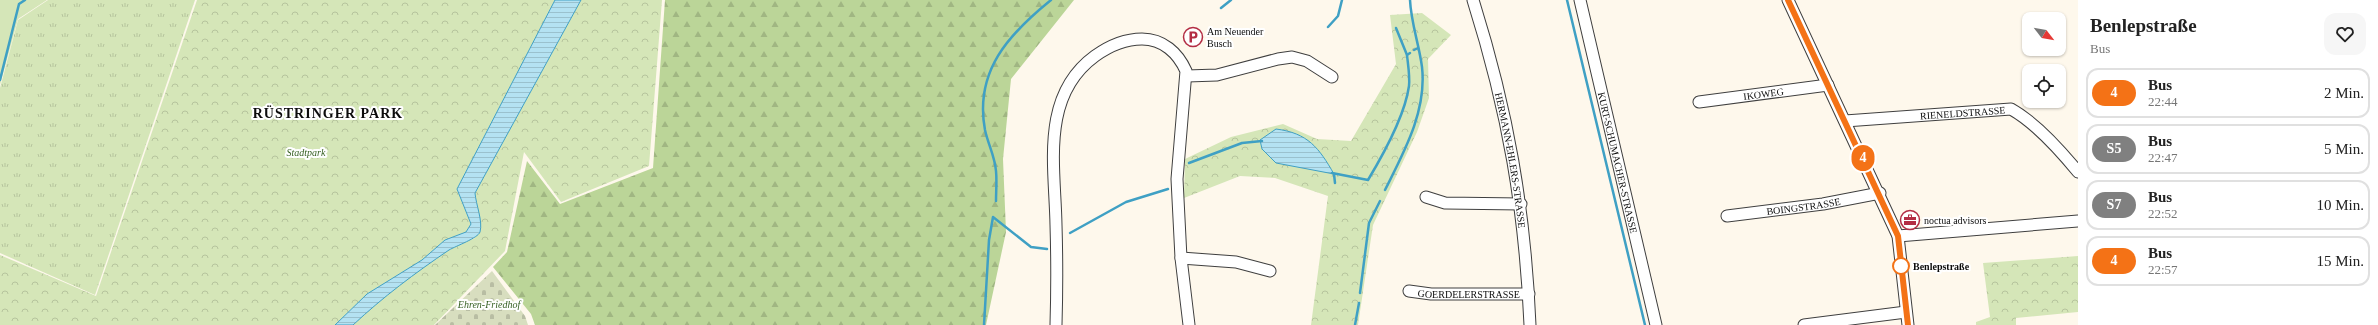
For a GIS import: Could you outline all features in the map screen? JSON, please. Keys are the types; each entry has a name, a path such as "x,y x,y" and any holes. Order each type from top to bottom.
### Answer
{"street":[{"name":"HERMANN-EHLERS-STRASSE","path":"1473,0 1500,88 1521,204 1529,294 1530,325"},
{"name":"KURT-SCHUMACHER-STRASSE","path":"1580,0 1656,325"},
{"path":"1788,0 1880,193 1898,236 1908,325"},
{"path":"1056,325 1054,124 1063,94 1071,81 1091,59 1103,51 1127,40 1151,39 1162,43 1178,57 1186,71 1187,76 1177,170 1181,258 1189,325"},
{"path":"1187,76 1217,75 1278,59 1292,57 1307,61 1332,77"},
{"name":"IKOWEG","path":"1699,102 1828,85"},
{"name":"RIENELDSTRASSE","path":"1845,121 2011,109 2019,113 2057,148 2078,172"},
{"name":"BOINGSTRASSE","path":"1727,216 1823,204 1880,193"},
{"path":"1426,197 1445,203 1521,204"},
{"path":"1898,236 2078,222"},
{"path":"1181,258 1236,262 1270,271"},
{"name":"GOERDELERSTRASSE","path":"1409,291 1431,294 1529,294"},
{"path":"1804,325 1906,312"}],"green space":[{"path":"0,0 47,0 18,19 0,85"},
{"path":"48,0 195,0 95,295 0,253 0,88 18,20"},
{"name":"Stadtpark","path":"197,0 555,0 457,189 471,224 466,232 445,240 422,260 367,294 335,325 0,325 0,255 96,296"},
{"path":"581,0 662,0 649,166 561,202 524,152 505,251 434,325 353,325 394,288 427,263 460,244 475,238 475,193"},
{"path":"665,0 1074,0 1011,79 1003,159 1006,232 986,325 535,325 531,314 493,267 507,252 527,161 560,204 653,168"},
{"path":"1422,13 1451,35 1428,59 1429,98 1417,132 1373,225 1358,325 1311,325 1328,196 1275,178 1240,176 1184,198 1185,159 1231,137 1283,124 1317,139 1351,141 1396,64 1390,15"},
{"path":"2078,256 2078,312 2016,318 2016,325 1976,325 1976,322 1990,317 1983,263"},
{"name":"Ehren-Friedhof","path":"492,271 525,316 528,325 435,325"}],"water":[{"path":"555,0 581,0 475,193 480,218 480,232 471,239 449,250 412,276 353,325 335,325 367,294 422,260 445,240 466,232 471,224 457,189"},
{"path":"1276,129 1296,134 1311,143 1323,157 1334,174 1276,163 1262,149 1260,140"}],"waterway":[{"path":"0,80 19,4 25,0"},
{"path":"996,201 995,166 985,130 983,109 985,90 990,72 998,56 1021,26 1051,0"},
{"path":"1221,8 1231,0"},
{"path":"1328,27 1338,16 1342,0"},
{"path":"1385,190 1400,161 1412,131 1418,115 1421,99 1423,83 1422,67 1410,0"},
{"path":"1567,0 1645,325"},
{"path":"1396,28 1407,55"},
{"path":"1414,50 1418,48"},
{"path":"1332,173 1368,180 1387,147 1407,97 1409,86 1407,55 1410,53"},
{"path":"1189,163 1242,143 1262,141"},
{"path":"1334,174 1335,183"},
{"path":"1070,233 1126,202 1168,189"},
{"path":"1360,293 1369,223 1380,201"},
{"path":"984,325 989,240 993,217 1031,247 1047,249"},
{"path":"1355,325 1359,303"}],"bus line":[{"name":"4","path":"1788,0 1880,193 1898,236 1908,325"}],"place":[{"name":"Am Neuender Busch","path":"1193,37"},
{"name":"noctua advisors","path":"1910,220"},
{"name":"Benlepstraße","path":"1901,266"}],"district":[{"name":"RÜSTRINGER PARK","path":"328,113"}]}
